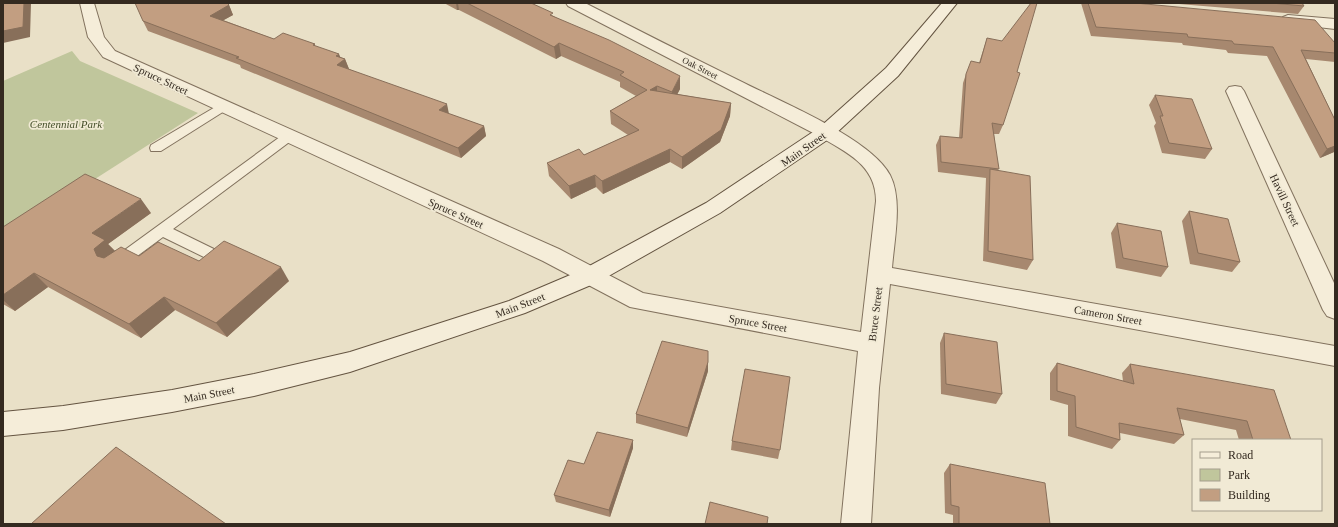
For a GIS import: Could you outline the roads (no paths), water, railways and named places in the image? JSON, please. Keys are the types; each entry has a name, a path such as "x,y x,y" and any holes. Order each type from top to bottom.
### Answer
{"street":[{"name":"Spruce Street","path":"87,3 95,38 99,46 108,54 288,137 551,255 638,301 871,344"},
{"name":"Oak Street","path":"573,3 826,132"},
{"name":"Main Street","path":"3,424 63,418 172,401 254,385 350,362 517,307 590,276 713,208 826,132 892,72 950,3"},
{"path":"1272,18 1335,24"},
{"name":"Havill Street","path":"1235,91 1335,310"},
{"name":"Bruce Street","path":"826,132 858,152 877,171 884,183 886,208 880,274 871,344 856,524"},
{"name":"Cameron Street","path":"880,274 1335,356"}],"lane":[{"path":"156,148 222,107"},
{"path":"115,264 288,137"},
{"path":"162,230 214,256"}],"park label":[{"name":"Centennial Park","path":"66,124"}]}
